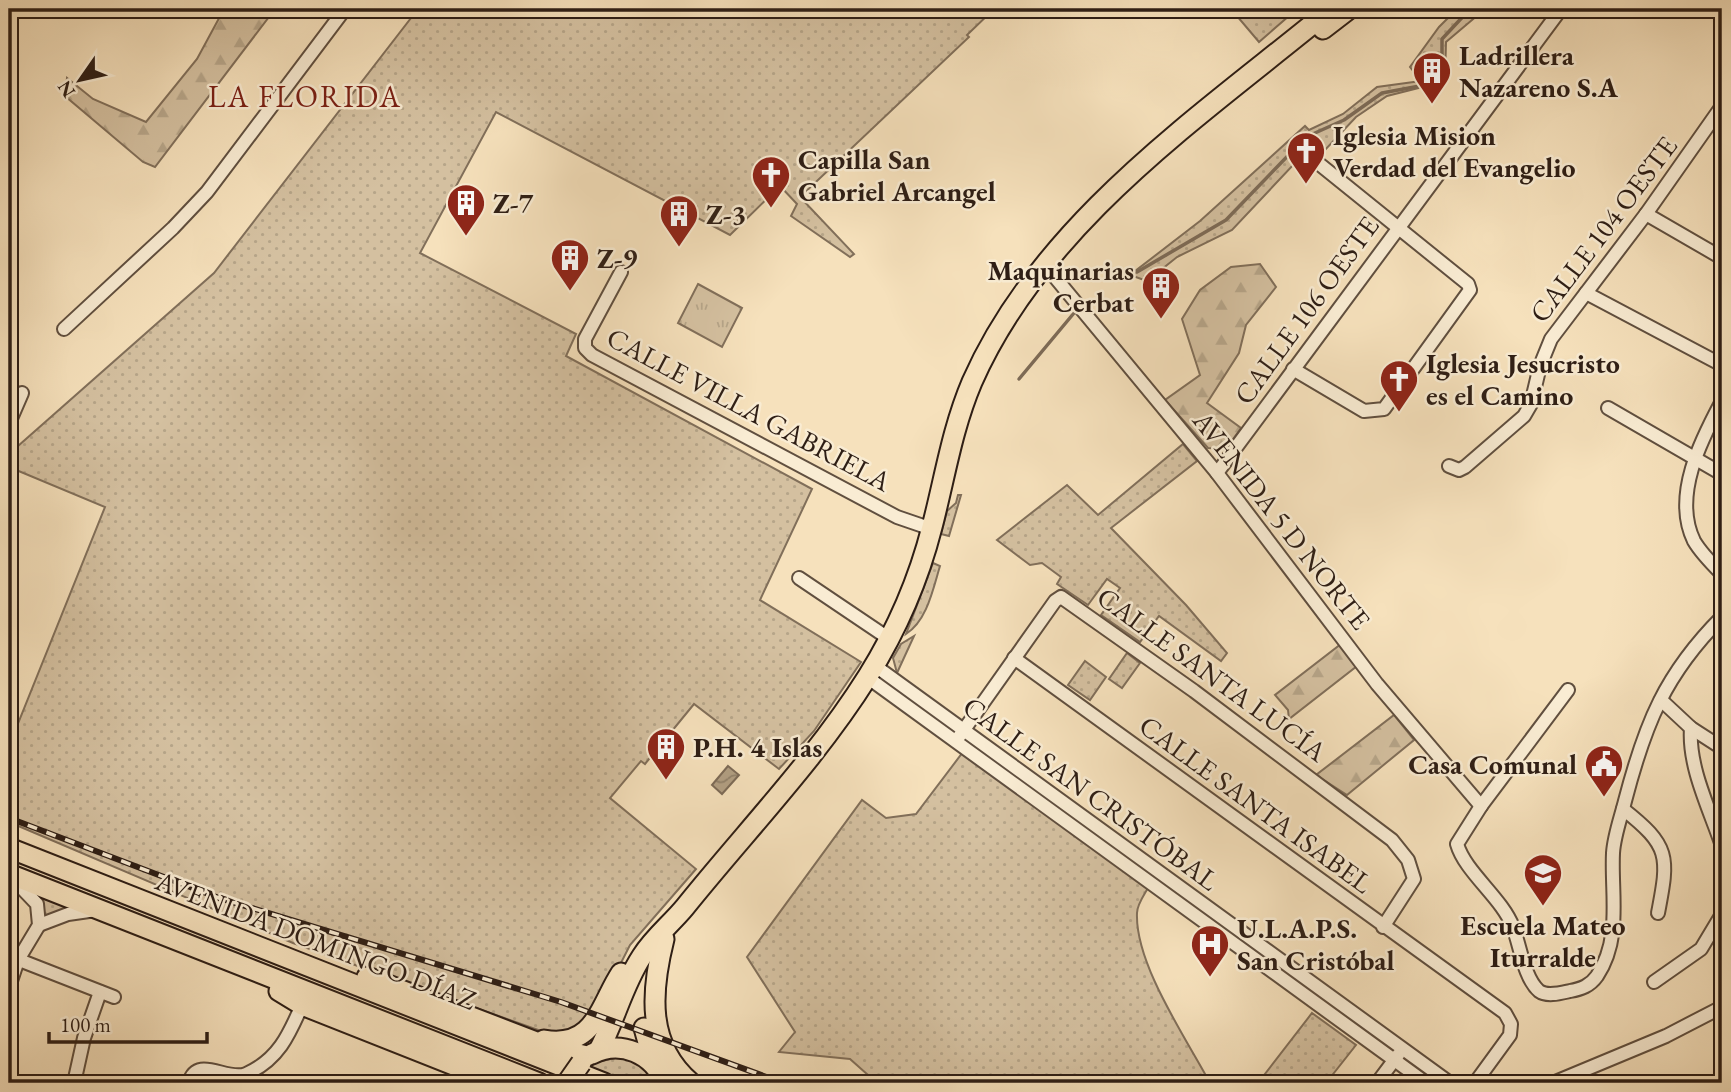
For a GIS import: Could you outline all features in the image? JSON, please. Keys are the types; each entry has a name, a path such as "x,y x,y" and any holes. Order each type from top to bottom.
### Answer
{"main road":[{"path":"1198,119 1215,93 1312,9"},
{"path":"567,1083 615,1020 635,969 795,774 871,671 904,606 932,529 951,439 973,381 1002,326 1044,264 1124,182 1331,9"},
{"path":"1198,119 1226,106 1349,9"},
{"name":"AVENIDA DOMINGO DÍAZ","path":"9,848 195,924 604,1083"},
{"name":"AVENIDA DOMINGO DÍAZ","path":"9,875 539,1083"},
{"path":"195,924 258,938 552,1048 589,1056 628,1049 654,1064"},
{"path":"526,1037 566,1040 583,1033 598,1020 626,965 664,933"},
{"path":"664,933 646,968 640,990 644,1027 654,1064 665,1083"},
{"path":"664,933 657,969 654,1013 664,1048 672,1064 691,1083"},
{"path":"240,966 302,1005 499,1083"}],"street":[{"path":"64,329 173,228 207,192 345,9"},
{"name":"CALLE 106 OESTE","path":"1217,473 1396,228 1561,9"},
{"name":"CALLE 104 OESTE","path":"1449,466 1459,470 1465,467 1524,416 1531,404 1543,354 1722,106"},
{"path":"1293,369 1364,411 1384,409 1469,296 1468,284 1318,163"},
{"path":"1646,214 1722,258"},
{"name":"AVENIDA 5 D NORTE","path":"1044,264 1217,473 1377,684 1481,806"},
{"name":"CALLE VILLA GABRIELA","path":"621,272 585,340 585,348 592,355 897,517 932,529"},
{"path":"1586,293 1722,365"},
{"path":"9,423 22,393"},
{"path":"1722,401 1695,459 1688,485 1688,514 1694,540 1722,574"},
{"path":"1608,408 1722,474"},
{"path":"799,578 888,638"},
{"name":"CALLE SANTA LUCÍA","path":"956,741 1055,601 1062,597 1073,602 1392,840 1408,860 1414,879 1383,927"},
{"path":"1567,690 1459,838 1459,850 1512,923 1531,976 1539,990 1546,994 1589,985 1595,979 1608,952 1616,915 1613,850 1640,743 1673,674 1692,647 1722,617"},
{"name":"CALLE SANTA ISABEL","path":"1014,658 1505,1013 1511,1024 1510,1035 1475,1083"},
{"name":"CALLE SAN CRISTÓBAL","path":"871,671 964,730 1450,1083"},
{"name":"CALLE SAN CRISTÓBAL","path":"871,671 956,741 1426,1083"},
{"path":"1661,700 1691,728 1722,748"},
{"path":"1691,728 1690,743 1694,761 1722,846"},
{"path":"1623,809 1650,831 1661,849 1667,867 1658,913"},
{"path":"9,875 37,904 39,925"},
{"path":"9,987 13,958 39,925 68,914 98,910"},
{"path":"1654,982 1701,949 1722,914"},
{"path":"13,958 114,997"},
{"path":"74,1083 84,1038 100,992"},
{"path":"189,1083 194,1074 202,1069 235,1076 253,1070 283,1047 302,1005"},
{"path":"1553,1083 1666,1035 1722,1007"},
{"path":"1377,1083 1402,1048"}],"green space":[{"path":"224,9 275,9 155,167 143,162 65,96 67,78 93,99 146,122 197,59"},
{"path":"418,9 994,9 967,35 969,37 800,197 854,254 850,257 791,216 797,204 780,186 730,235 496,112 420,253 576,334 566,356 812,489 760,600 861,662 814,731 779,769 694,704 645,764 641,761 610,798 696,869 630,945 591,1022 558,1037 293,943 9,822 9,746 105,507 9,467 9,454 214,273"},
{"path":"1231,9 1297,9 1259,42"},
{"path":"1457,9 1485,9 1446,42 1445,79 1442,82 1387,96 1356,117 1325,150 1310,147 1232,230 1177,257 1147,281 1130,275 1200,221 1305,126 1309,130 1343,114 1377,87 1421,81 1410,67 1439,27"},
{"path":"1260,264 1276,287 1246,325 1239,353 1207,403 1241,428 1226,449 1208,448 1165,400 1200,375 1182,319 1200,290 1231,267"},
{"path":"698,284 742,308 722,347 678,323"},
{"path":"1183,444 1197,461 1111,528 1186,605 1227,653 1221,661 1159,616 1140,642 1101,615 1120,588 1107,579 1088,605 1057,584 1061,577 1042,563 1030,565 997,540 1067,485 1098,515"},
{"path":"958,495 961,495 949,536 941,534 947,511 956,503"},
{"path":"933,563 940,566 928,604 919,621 906,634"},
{"path":"914,636 897,673 893,658 901,644"},
{"path":"1341,644 1357,666 1289,719 1288,710 1275,695"},
{"path":"1127,653 1140,663 1122,688 1109,679"},
{"path":"1085,661 1106,677 1090,700 1068,685"},
{"path":"1394,715 1414,740 1347,795 1316,775"},
{"path":"963,752 1148,888 1139,903 1137,913 1144,955 1164,1000 1210,1083 877,1083 850,1059 779,1052 795,1032 747,957 862,800 886,818 916,814"},
{"path":"37,893 73,908 40,922"},
{"path":"1312,1013 1356,1045 1326,1083 1258,1083"},
{"path":"620,1057 640,1066 655,1083 627,1083 588,1068 597,1062"}],"water":[{"path":"728,766 739,775 722,794 712,785"}],"waterway":[{"path":"1137,272 1226,220 1306,137 1344,120 1382,93 1425,85 1442,75 1442,39 1470,9"},
{"path":"1019,379 1074,313"}],"railway":[{"path":"9,818 219,898 561,1002 783,1083"}],"place":[{"name":"Ladrillera Nazareno S.A","path":"1432,105"},
{"name":"Iglesia Mision Verdad del Evangelio","path":"1306,185"},
{"name":"Capilla San Gabriel Arcangel","path":"771,209"},
{"name":"Z-7","path":"466,237"},
{"name":"Z-3","path":"679,248"},
{"name":"Z-9","path":"570,292"},
{"name":"Maquinarias Cerbat","path":"1161,320"},
{"name":"Iglesia Jesucristo es el Camino","path":"1399,413"},
{"name":"P.H. 4 Islas","path":"666,781"},
{"name":"Casa Comunal","path":"1604,798"},
{"name":"Escuela Mateo Iturralde","path":"1543,907"},
{"name":"U.L.A.P.S. San Cristóbal","path":"1210,978"}],"district":[{"name":"LA FLORIDA","path":"305,96"}]}
